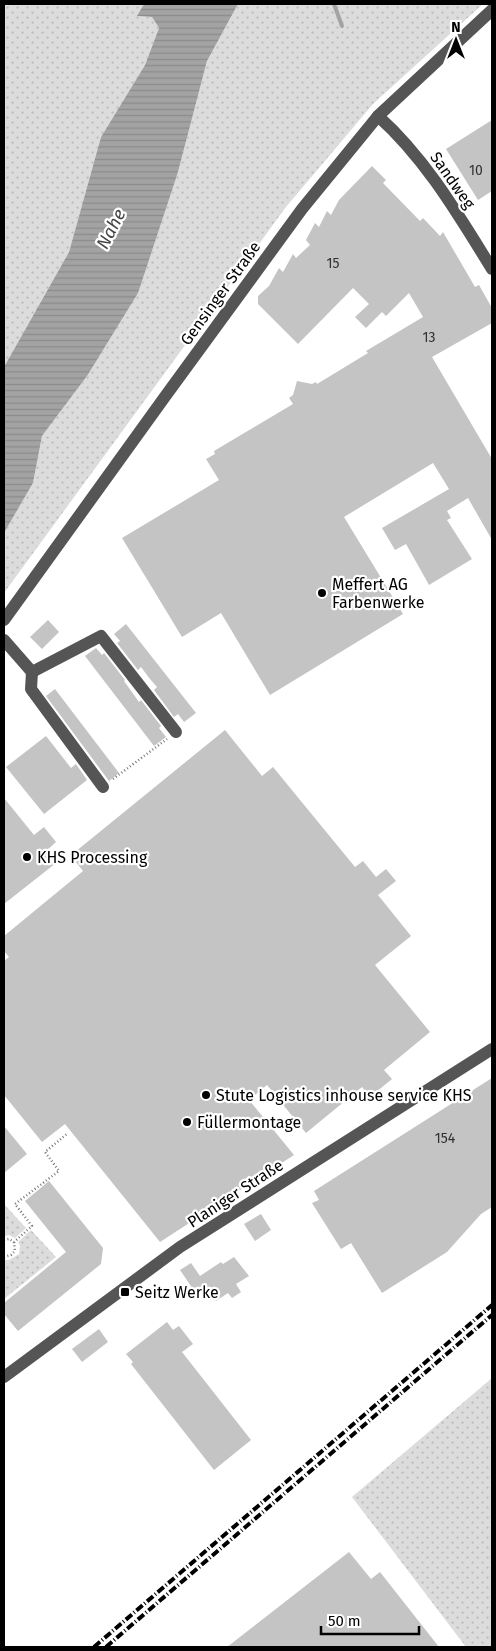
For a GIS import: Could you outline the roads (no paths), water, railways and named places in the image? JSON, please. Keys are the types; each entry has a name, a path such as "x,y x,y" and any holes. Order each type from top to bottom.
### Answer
{"street":[{"name":"Gensinger Straße","path":"4,620 302,210 378,116 492,10"},
{"name":"Sandweg","path":"378,116 394,130 451,204 492,270"},
{"path":"32,672 101,636 176,732"},
{"path":"4,640 32,672 31,689 103,787"},
{"name":"Planiger Straße","path":"4,1377 180,1247 492,1049"}],"water":[{"name":"Nahe","path":"144,4 238,4 207,61 178,172 138,293 87,376 42,436 33,483 4,533 4,367 69,252 101,137 145,65 159,28 152,17 137,16"}],"waterway":[{"path":"334,4 342,26"}],"railway":[{"path":"94,1647 492,1305"},
{"path":"106,1647 492,1315"}],"place":[{"name":"Meffert AG Farbenwerke","path":"322,593"},
{"name":"KHS Processing","path":"27,857"},
{"name":"Stute Logistics inhouse service KHS","path":"206,1095"},
{"name":"Füllermontage","path":"187,1122"},
{"name":"Seitz Werke","path":"125,1292"}]}
